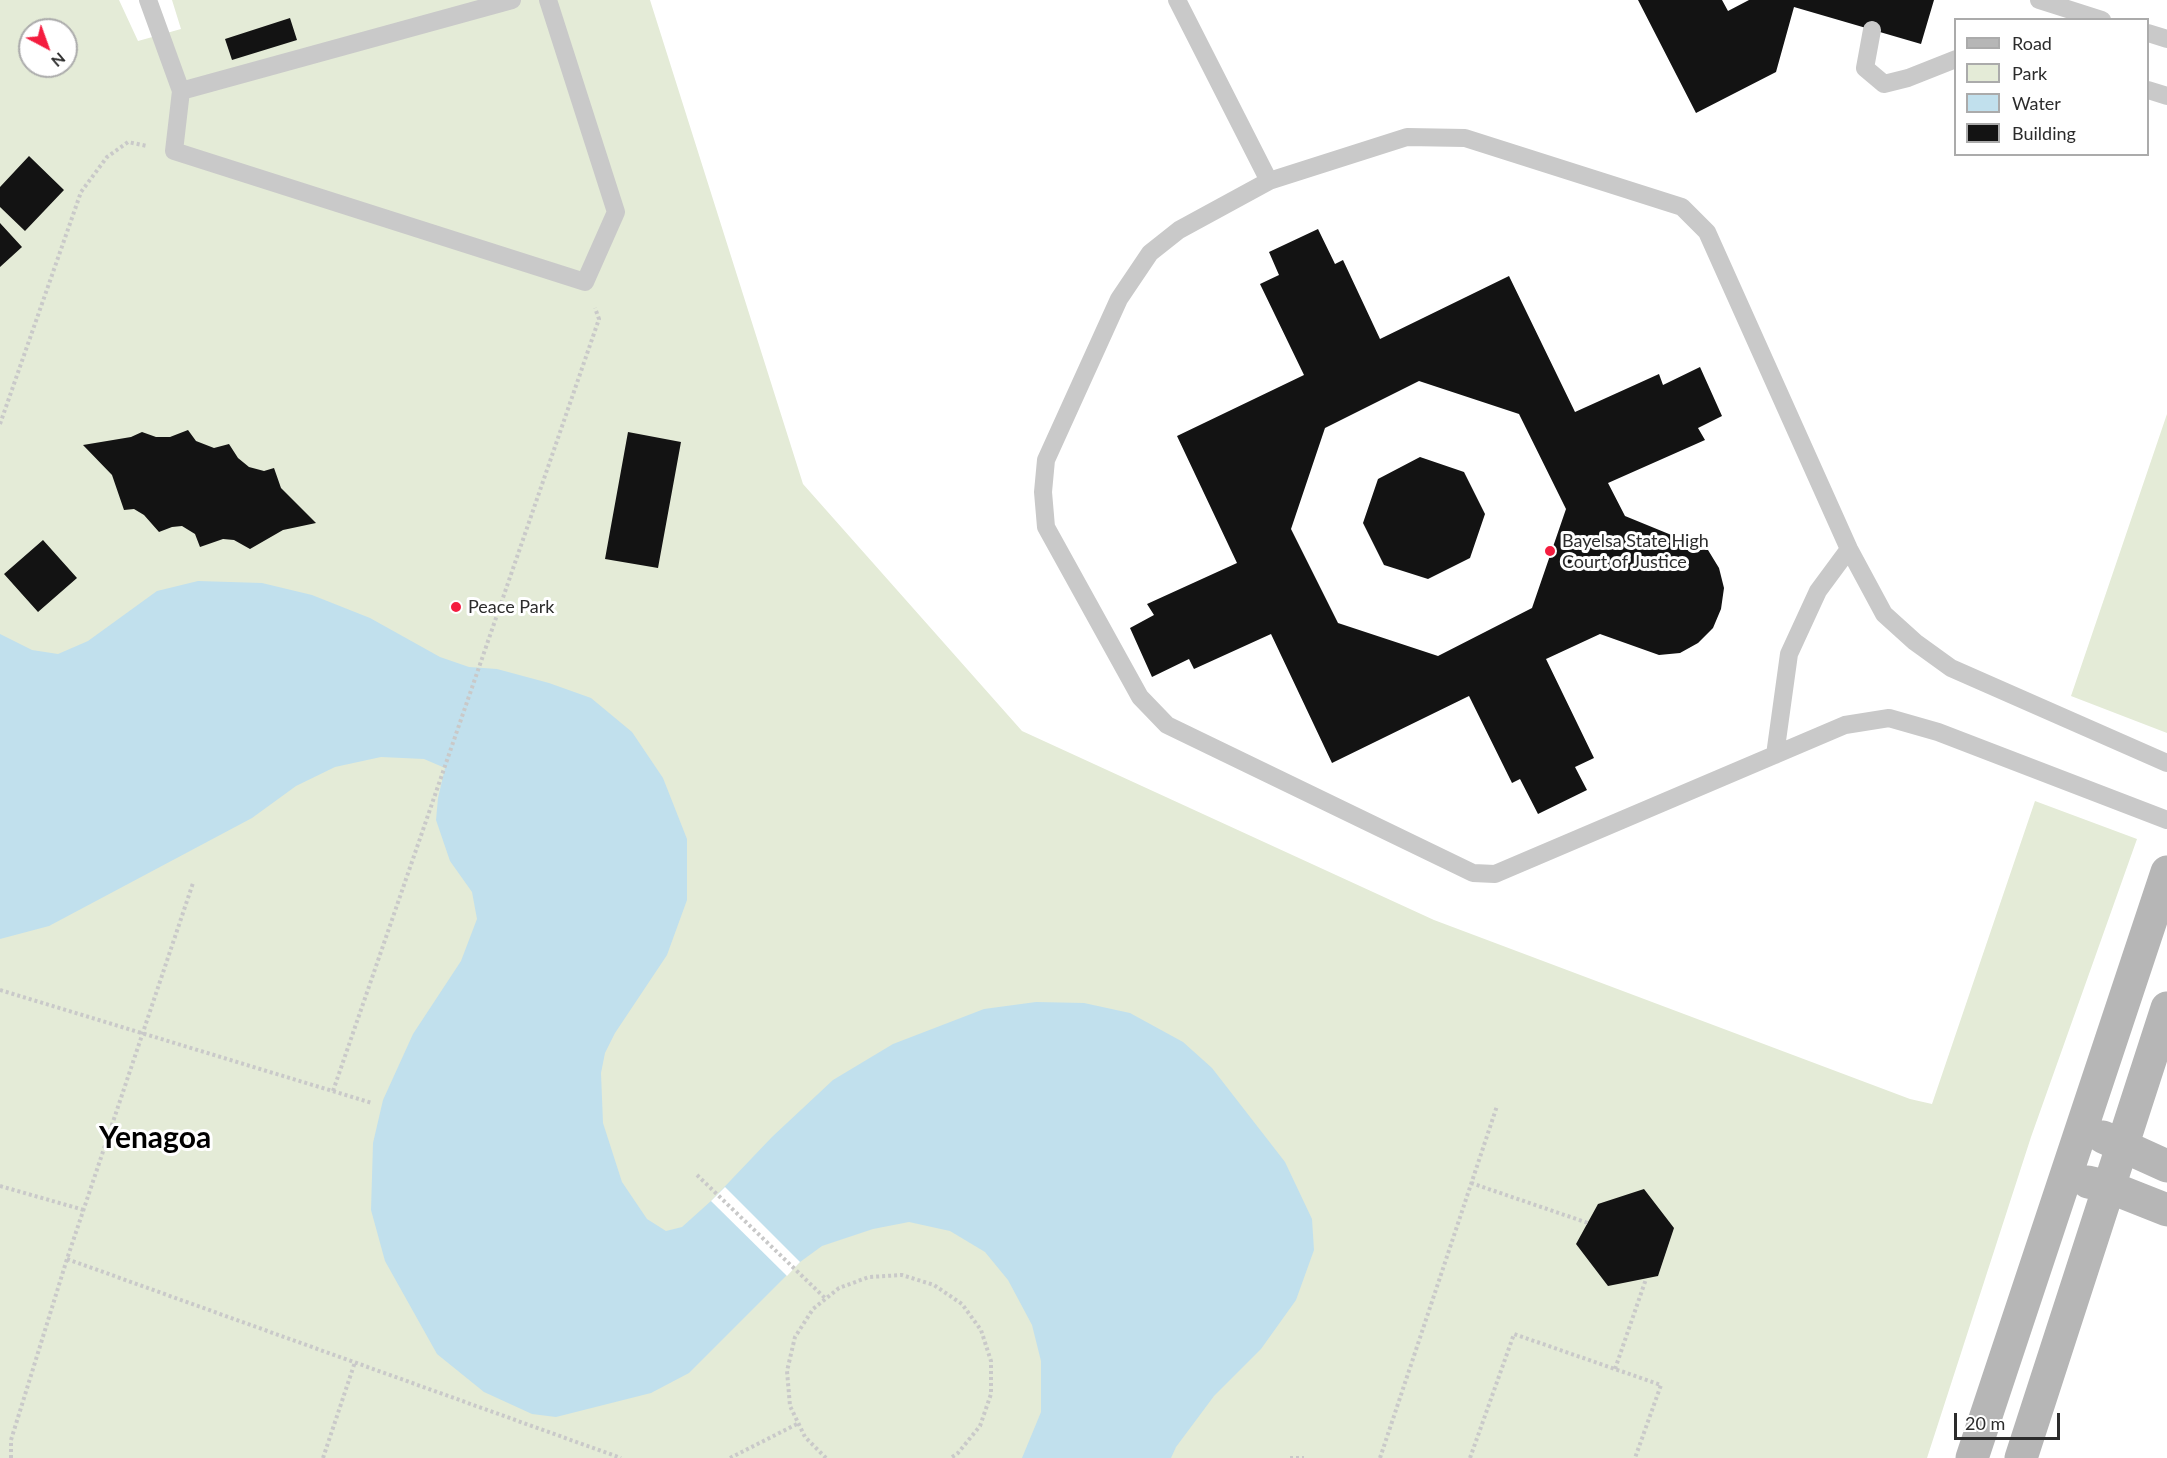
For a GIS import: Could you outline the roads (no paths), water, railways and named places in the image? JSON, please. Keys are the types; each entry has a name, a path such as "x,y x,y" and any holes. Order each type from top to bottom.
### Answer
{"main road":[{"path":"1972,1458 2167,872"},
{"path":"2021,1458 2167,1008"},
{"path":"2081,1130 2167,1166"},
{"path":"2065,1177 2109,1187 2167,1210"}],"lane":[{"path":"148,0 181,91 174,151 585,282 616,212 548,0"},
{"path":"181,91 512,0"},
{"path":"1177,0 1269,181"},
{"path":"2039,0 2096,18"},
{"path":"1872,30 1865,68 1884,84 1908,78 1954,60"},
{"path":"2149,33 2167,39"},
{"path":"2149,90 2167,96"},
{"path":"2167,763 1951,668 1915,642 1884,614 1849,549 1707,232 1682,207 1465,138 1407,137 1269,181 1179,230 1150,253 1119,299 1046,460 1043,492 1046,527 1140,697 1167,725 1473,873 1495,874 1845,725 1889,718 1938,732 2167,820"},
{"path":"1775,755 1789,654 1818,591 1849,549"}],"water":[{"path":"198,581 262,583 312,595 370,618 440,657 469,667 497,669 549,683 591,698 632,732 663,778 687,839 687,900 667,955 615,1033 605,1053 601,1073 603,1123 622,1182 647,1219 666,1231 682,1227 833,1080 893,1044 984,1009 1036,1002 1084,1003 1130,1013 1183,1042 1212,1068 1285,1162 1312,1219 1314,1250 1296,1300 1261,1349 1214,1396 1176,1447 1171,1458 1022,1458 1041,1412 1041,1361 1032,1325 1008,1280 985,1252 950,1231 909,1222 873,1229 822,1246 800,1262 689,1373 651,1393 556,1417 532,1414 484,1392 437,1354 385,1261 371,1210 373,1143 383,1100 413,1034 461,961 477,919 472,892 450,861 436,820 445,768 424,759 381,757 335,767 296,786 252,818 49,926 0,939 0,634 32,650 58,654 88,641 157,591"}],"place":[{"name":"Bayelsa State High Court of Justice","path":"1550,551"},
{"name":"Peace Park","path":"456,607"}],"district":[{"name":"Yenagoa","path":"155,1138"}]}
